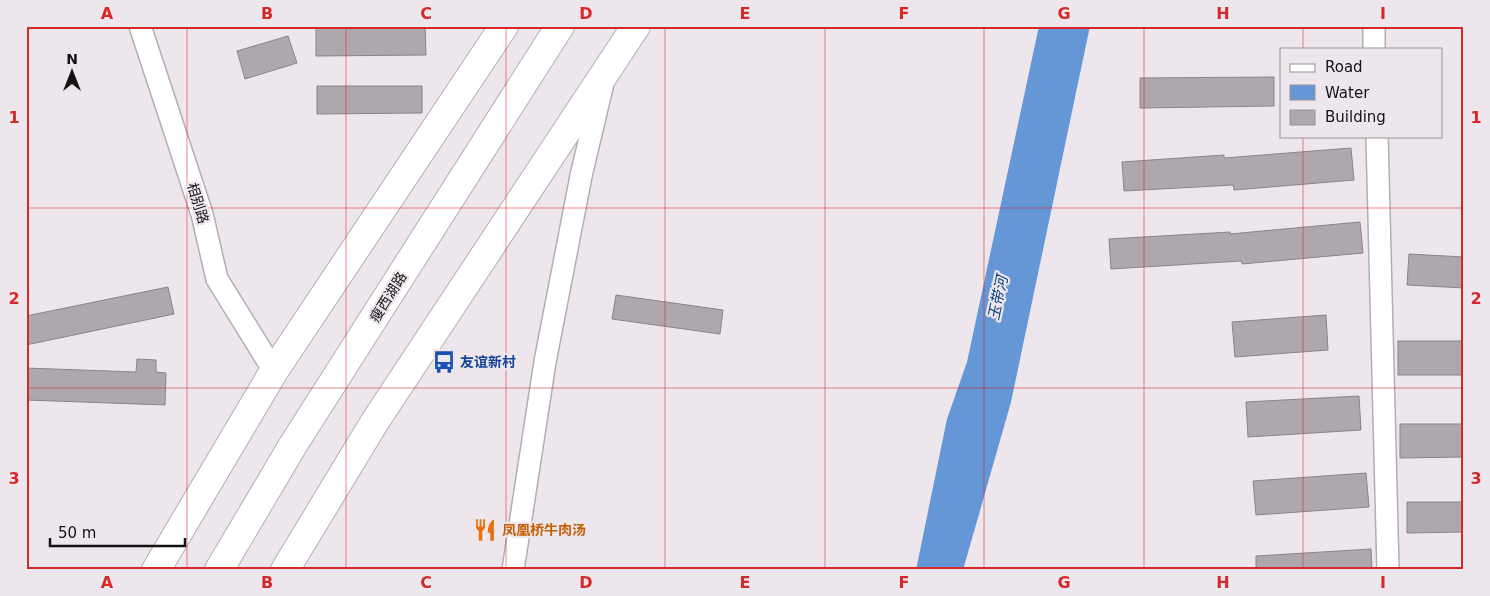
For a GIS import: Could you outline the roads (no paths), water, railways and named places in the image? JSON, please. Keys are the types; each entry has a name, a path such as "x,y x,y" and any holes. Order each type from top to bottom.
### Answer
{"street":[{"name":"相别路","path":"140,26 202,214 217,279 274,371"},
{"path":"156,570 274,371 504,26"},
{"name":"瘦西湖路","path":"219,570 299,437 560,26"},
{"name":"瘦西湖路","path":"241,570 314,446 579,26"},
{"path":"285,570 374,422 636,26"},
{"path":"1374,26 1374,48"},
{"path":"513,570 545,362 581,176 605,75"},
{"path":"1376,138 1388,570"}],"water":[{"name":"玉带河","path":"1039,26 1090,26 1011,402 963,570 916,570 947,419 967,362"}],"place":[{"name":"友谊新村","path":"444,362"},
{"name":"凤凰桥牛肉汤","path":"485,530"}]}
